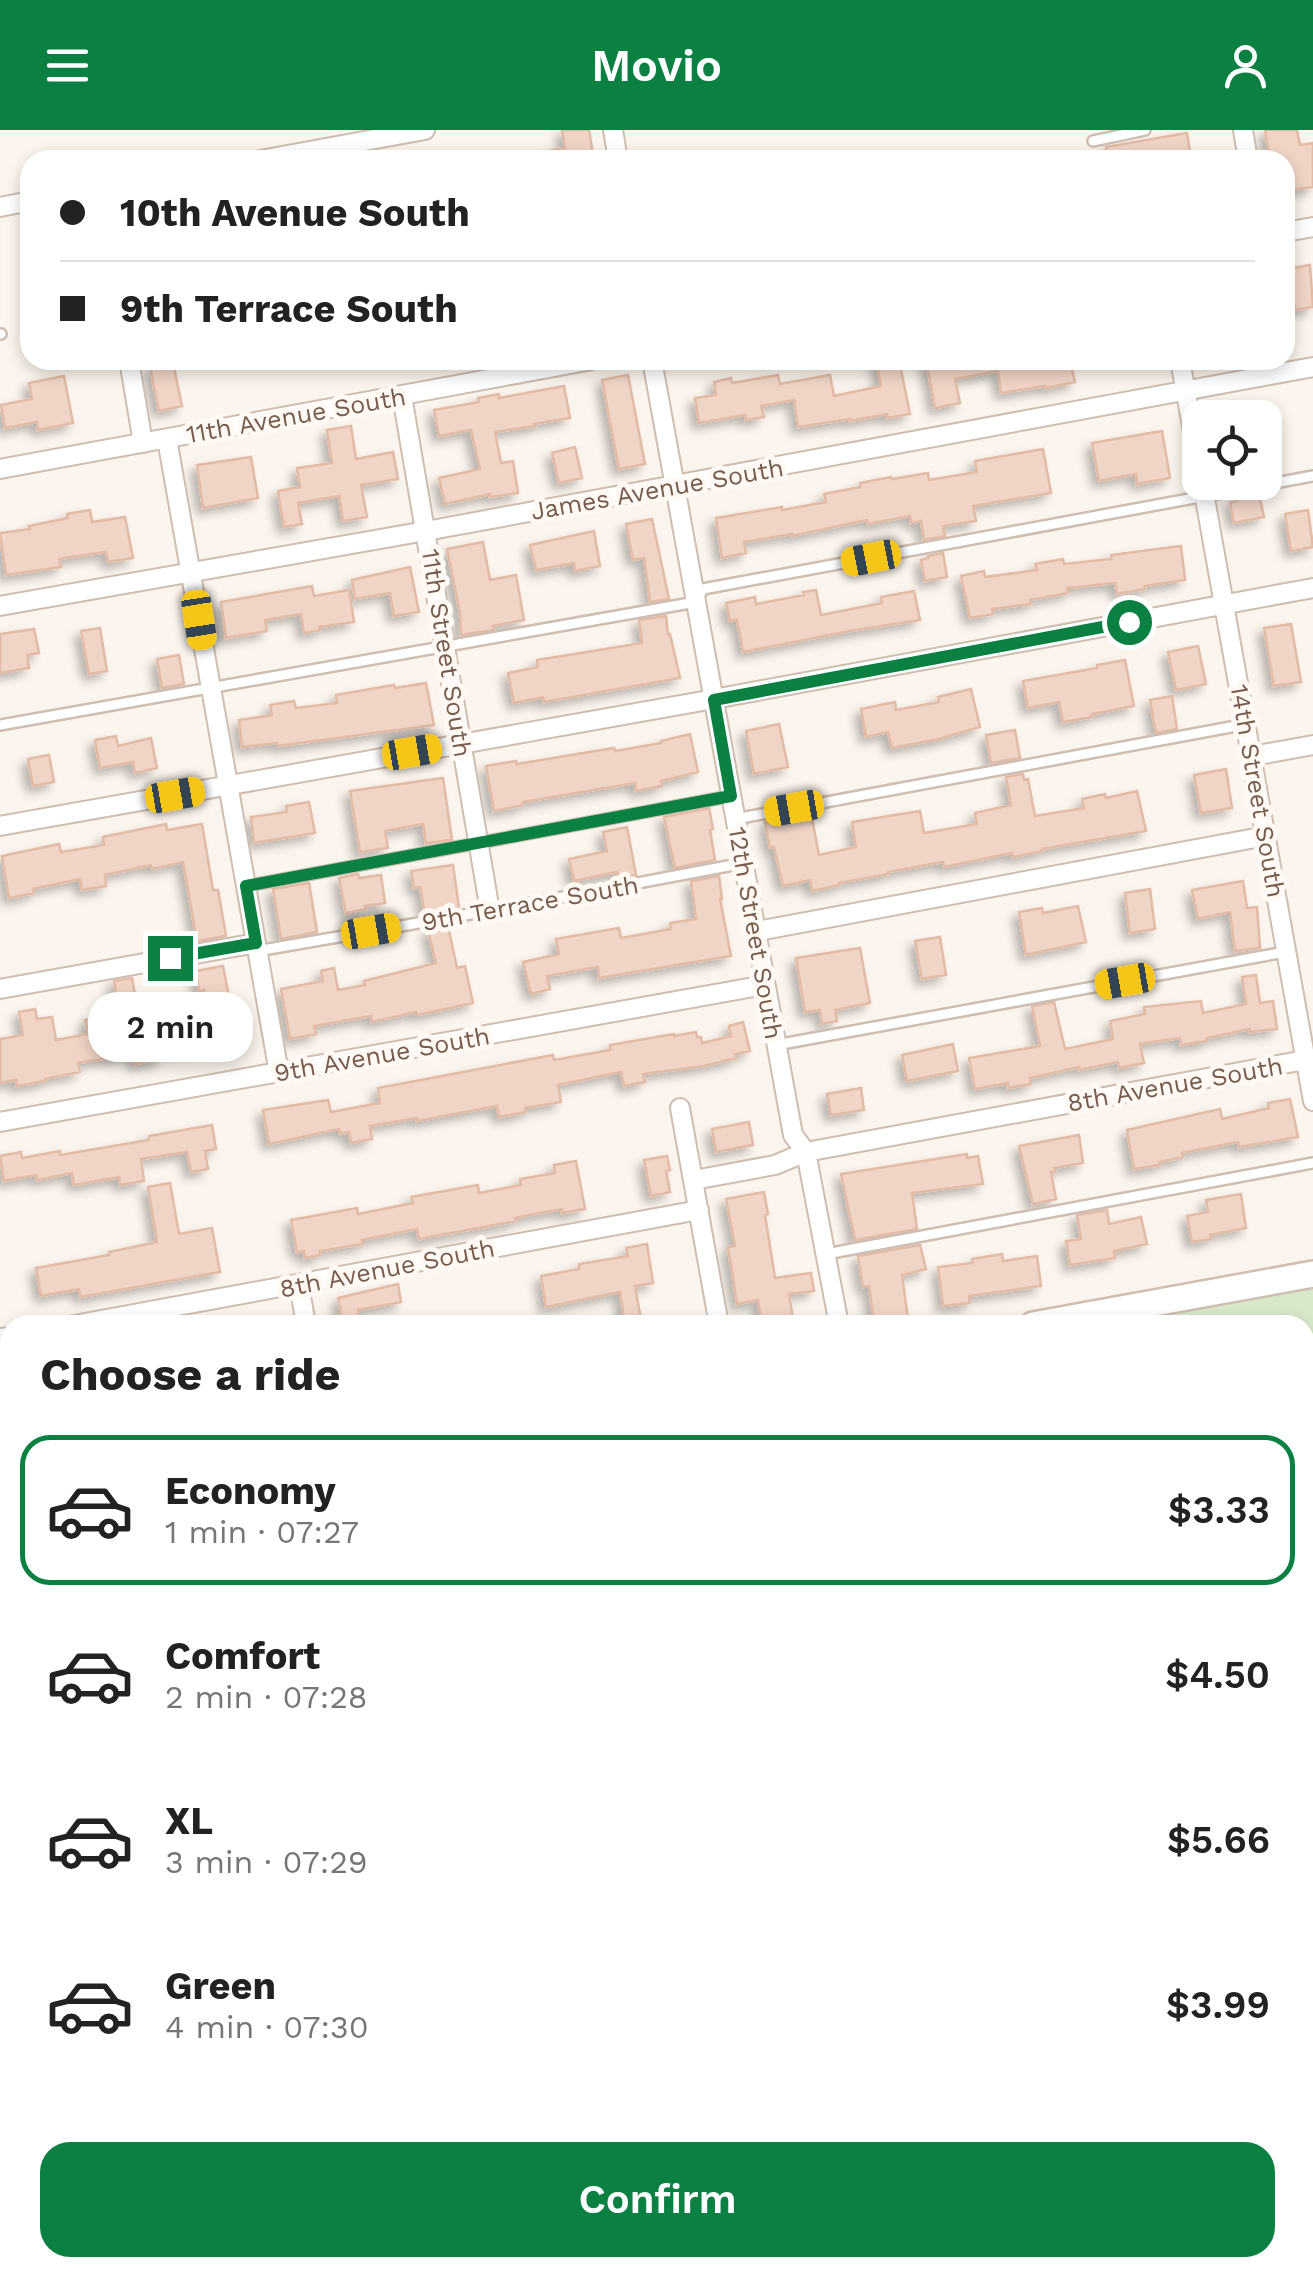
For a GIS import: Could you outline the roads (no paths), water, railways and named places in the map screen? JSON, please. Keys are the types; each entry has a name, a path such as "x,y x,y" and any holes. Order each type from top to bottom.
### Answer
{"street":[{"path":"315,150 425,130"},
{"name":"James Avenue South","path":"0,606 1313,367"},
{"path":"131,370 143,443"},
{"name":"11th Avenue South","path":"0,469 539,370"},
{"name":"12th Street South","path":"654,370 776,1045 794,1135 806,1152 837,1315"},
{"path":"1182,370 1187,400"},
{"name":"11th Street South","path":"402,396 490,911"},
{"path":"167,439 279,1072"},
{"name":"14th Street South","path":"1206,500 1313,1100"},
{"path":"0,826 714,700 1313,588"},
{"path":"1253,756 1313,745"},
{"path":"758,931 1266,836"},
{"name":"9th Terrace South","path":"0,989 256,947"},
{"name":"9th Avenue South","path":"0,1122 765,986"},
{"name":"8th Avenue South","path":"694,1180 774,1165 806,1152 1306,1060"},
{"path":"680,1108 717,1315"},
{"name":"8th Avenue South","path":"129,1315 699,1210"},
{"path":"1088,1315 1313,1274"},
{"path":"299,1284 304,1315"}],"lane":[{"path":"1093,141 1145,130"},
{"path":"1282,480 1313,476"},
{"path":"0,726 696,602 703,589 1182,493"},
{"path":"735,819 1247,724"},
{"path":"246,886 731,796"},
{"name":"9th Terrace South","path":"256,947 490,911 744,863"},
{"path":"776,1045 1286,952"},
{"path":"826,1254 1313,1163"}]}
